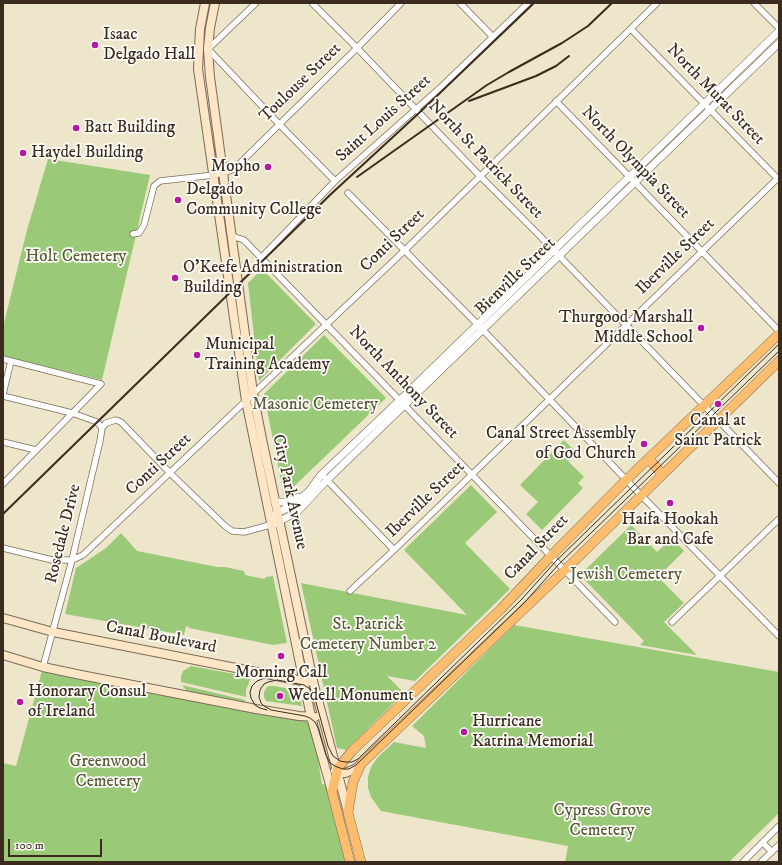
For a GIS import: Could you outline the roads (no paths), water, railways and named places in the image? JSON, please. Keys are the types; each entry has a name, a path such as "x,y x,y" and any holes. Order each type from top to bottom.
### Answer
{"main road":[{"name":"City Park Avenue","path":"205,3 200,29 198,69 246,401 270,525 311,717 350,862"},
{"name":"City Park Avenue","path":"215,3 208,49 210,77 253,393 314,684 361,862"},
{"name":"Canal Street","path":"332,792 337,771 352,751 501,609 626,480 779,334"},
{"name":"Canal Street","path":"348,813 354,782 361,764 565,570 779,360"},
{"path":"649,459 662,474"},
{"name":"Canal Boulevard","path":"3,618 53,632 314,684"},
{"path":"3,655 43,666 256,709 322,718"},
{"path":"412,693 423,705"},
{"path":"331,749 337,754 343,755 352,751"},
{"path":"323,759 337,771 346,773 355,769 361,764"}],"street":[{"path":"198,53 208,49 256,3"},
{"name":"North St Patrick Street","path":"312,3 358,48 415,109 779,483"},
{"name":"Toulouse Street","path":"214,175 234,169 358,48 401,3"},
{"path":"460,3 492,37"},
{"name":"Saint Louis Street","path":"261,258 336,181 441,86 528,3"},
{"name":"Conti Street","path":"3,548 52,560 72,560 91,549 171,474 253,393 404,251 657,3"},
{"path":"754,3 779,28"},
{"name":"North Murat Street","path":"631,29 778,179"},
{"name":"Bienville Street","path":"171,474 232,532 244,532 270,525 279,522 297,512 477,324 779,31"},
{"name":"Bienville Street","path":"277,513 295,504 309,491 321,475 483,330 779,43"},
{"path":"208,49 279,124 336,181"},
{"name":"North Olympia Street","path":"556,101 779,331"},
{"path":"133,234 139,232 144,225 154,186 160,181 214,175"},
{"name":"Iberville Street","path":"350,591 778,179"},
{"path":"348,193 483,330 626,480 779,636"},
{"name":"North Anthony Street","path":"232,236 244,240 615,622"},
{"path":"3,359 101,384 3,484"},
{"path":"11,361 3,395 72,413 97,422 102,428 106,423 112,421 116,420 121,422 171,474"},
{"name":"Rosedale Drive","path":"43,666 72,560 102,428"},
{"path":"3,442 36,450"},
{"path":"321,475 394,550"},
{"name":"Bienville Street","path":"275,502 291,501 309,491"},
{"path":"270,525 277,513"},
{"path":"672,622 779,519"},
{"path":"743,862 779,826"},
{"path":"763,842 772,852"},
{"path":"761,862 779,846"}],"tram line":[{"path":"779,344 556,561 521,600 358,759 352,762 345,762 340,761 333,756 328,746 314,695 310,689 304,685 277,680 268,682 264,684 260,690 259,697 261,703 271,710 310,718 315,722 318,728 330,763 343,769 349,769 356,765 524,603 559,564 779,351"},
{"path":"267,710 255,705 251,698 250,692 252,686 257,681 265,678 272,679"}],"railway":[{"path":"3,514 330,195 419,113 534,3"},
{"path":"357,177 487,85 562,43 588,26 612,3"},
{"path":"469,101 536,76 556,66 569,56"}],"place":[{"name":"Isaac Delgado Hall","path":"95,45"},
{"name":"Batt Building","path":"76,128"},
{"name":"Haydel Building","path":"23,153"},
{"name":"Mopho","path":"268,167"},
{"name":"Delgado Community College","path":"178,200"},
{"name":"O'Keefe Administration Building","path":"175,278"},
{"name":"Thurgood Marshall Middle School","path":"701,328"},
{"name":"Municipal Training Academy","path":"197,355"},
{"name":"Canal at Saint Patrick","path":"718,404"},
{"name":"Canal Street Assembly of God Church","path":"644,444"},
{"name":"Haifa Hookah Bar and Cafe","path":"670,503"},
{"name":"Morning Call","path":"281,656"},
{"name":"Wedell Monument","path":"280,696"},
{"name":"Honorary Consul of Ireland","path":"20,702"},
{"name":"Hurricane Katrina Memorial","path":"464,732"}],"park label":[{"name":"Holt Cemetery","path":"76,257"},
{"name":"Masonic Cemetery","path":"315,405"},
{"name":"Jewish Cemetery","path":"626,575"},
{"name":"St. Patrick Cemetery Number 2","path":"368,635"},
{"name":"Greenwood Cemetery","path":"108,772"},
{"name":"Cypress Grove Cemetery","path":"602,821"}]}
